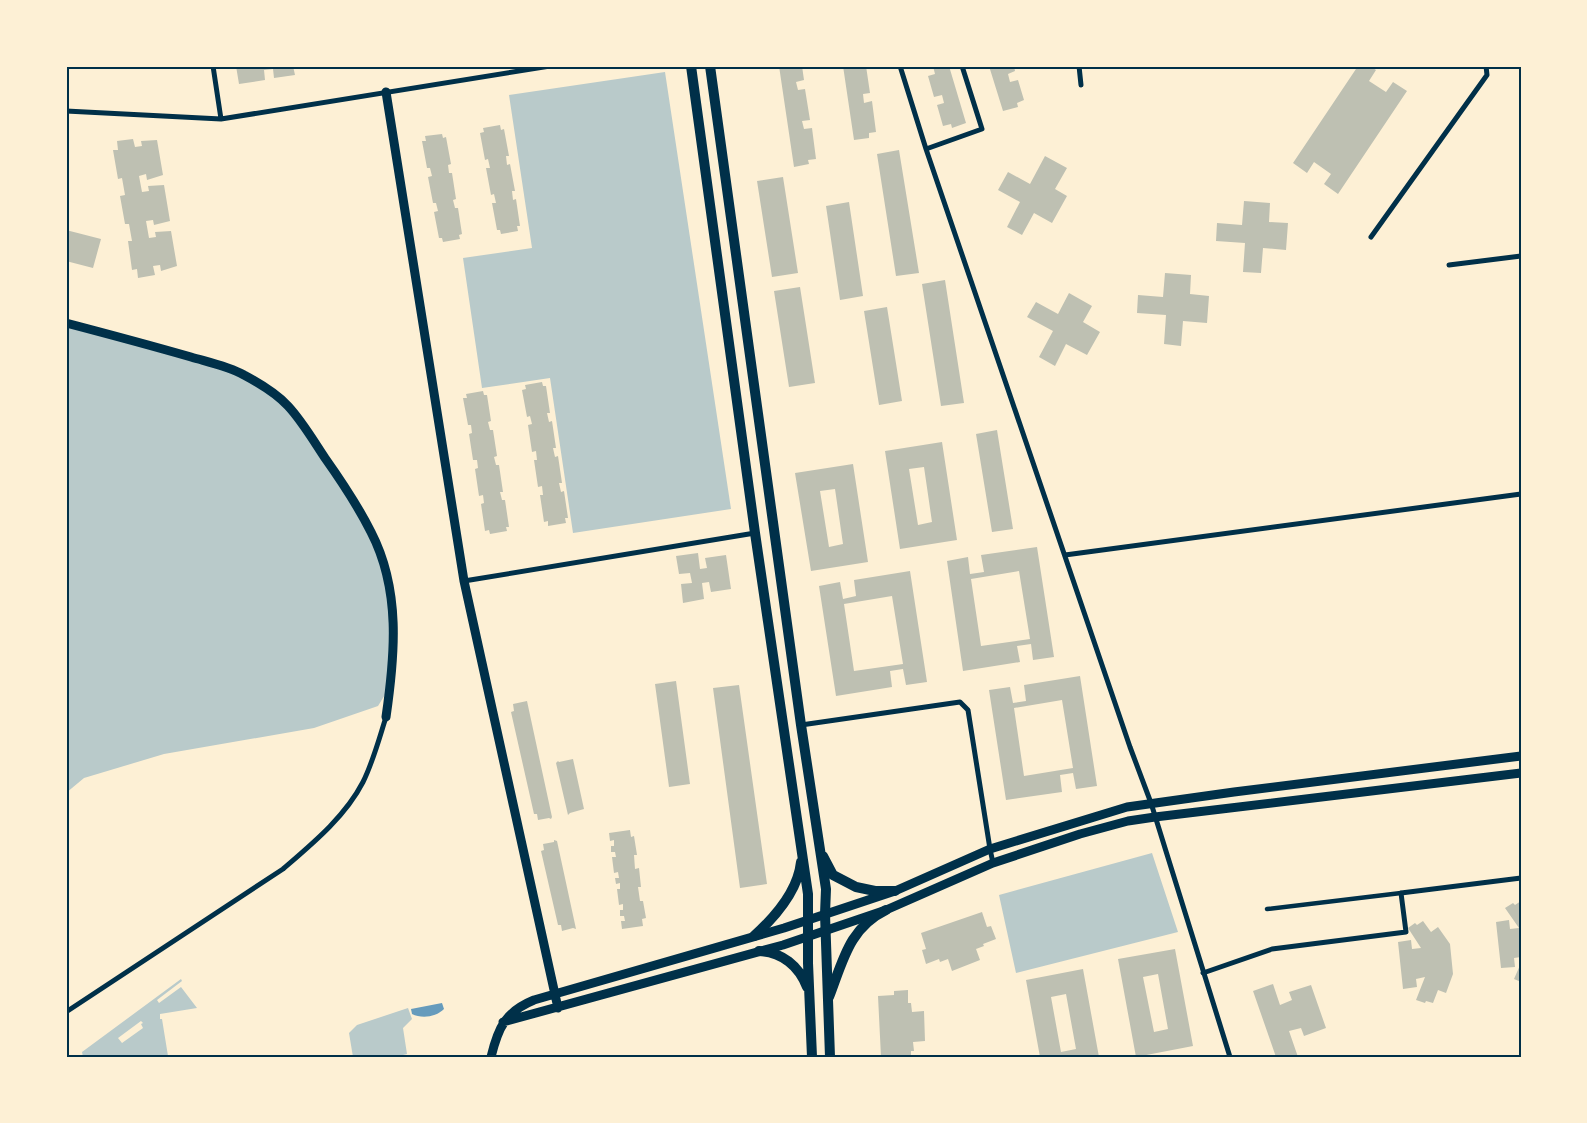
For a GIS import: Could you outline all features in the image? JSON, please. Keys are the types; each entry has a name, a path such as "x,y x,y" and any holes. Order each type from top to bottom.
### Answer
{"main road":[{"path":"691,66 755,533 808,894 812,1057"},
{"path":"710,66 801,726 826,889 827,1002 830,1057"},
{"path":"820,852 834,875 847,883 865,890 895,891"},
{"path":"754,936 773,916 794,886 798,877 802,853"},
{"path":"827,1002 849,946 855,936 869,920 886,910"},
{"path":"759,952 774,953 791,963 804,979 810,1000"}],"street":[{"path":"213,66 221,118"},
{"path":"66,110 221,118 550,66"},
{"path":"900,66 926,149 1130,747 1151,803 1230,1057"},
{"path":"926,149 982,130 962,66"},
{"path":"1079,66 1082,85"},
{"path":"1371,237 1487,75 1486,66"},
{"path":"386,92 464,581 558,1008"},
{"path":"1450,265 1521,256"},
{"path":"66,323 162,349 243,374 274,394 287,406 300,420 346,489 371,532 386,570 390,590 394,656 386,717 369,768 362,784 337,818 283,869 66,1012"},
{"path":"1065,556 1521,494"},
{"path":"464,581 755,533"},
{"path":"801,726 960,702 968,710 993,863"},
{"path":"491,1057 503,1022 508,1016 526,1004 825,914 895,891 990,849 1127,807 1521,756"},
{"path":"503,1022 759,952 886,910 993,863 1080,834 1128,822 1155,817 1521,772"},
{"path":"1267,909 1521,878"},
{"path":"1203,973 1272,949 1406,932 1401,893"}],"shaded area":[{"path":"665,72 731,509 573,533 550,378 482,388 463,258 532,248 509,95"},
{"path":"66,323 243,374 287,405 371,532 390,590 391,685 378,706 314,728 164,754 84,778 66,793"},
{"path":"1152,853 1178,932 1016,973 999,895"},
{"path":"181,979 182,981 157,1000 159,1003 181,987 197,1008 160,1014 168,1056 83,1057 82,1052","holes":["141,1021 143,1023 141,1024 143,1028 122,1043 118,1038"]},
{"path":"408,1008 412,1019 403,1028 407,1054 403,1055 403,1057 353,1057 349,1033 357,1025"}],"water":[{"path":"442,1003 444,1009 433,1015 424,1017 412,1014 411,1009"}],"building":[{"path":"236,66 293,66 295,75 274,78 273,69 264,70 265,80 239,84"},
{"path":"779,66 802,66 804,80 796,82 798,90 805,89 810,120 802,121 804,129 812,128 816,159 808,160 809,164 794,167"},
{"path":"843,66 866,66 870,93 863,94 864,103 872,101 876,132 869,133 869,138 854,140"},
{"path":"933,66 949,66 966,123 952,128 951,124 943,126 937,105 944,103 942,95 934,97 928,76 935,74"},
{"path":"989,66 1014,66 1015,71 1008,74 1010,82 1018,80 1024,100 1017,103 1018,107 1003,111"},
{"path":"1358,66 1370,66 1376,70 1369,81 1386,92 1393,82 1407,91 1338,194 1324,184 1331,174 1314,162 1307,173 1293,163"},
{"path":"500,125 501,130 504,129 509,156 506,156 507,165 510,164 515,191 512,191 513,200 516,199 520,226 517,226 518,231 501,234 500,230 497,230 492,203 496,203 494,194 491,195 486,168 490,168 488,159 485,160 480,133 484,132 483,128"},
{"path":"442,134 443,138 446,137 451,164 448,165 449,173 452,173 456,199 453,200 455,208 458,208 462,234 459,235 460,239 443,242 442,238 439,238 434,212 438,211 436,203 433,203 428,177 432,176 430,168 427,168 422,141 426,141 425,136"},
{"path":"133,139 135,147 142,146 141,141 157,140 163,175 147,180 146,174 139,176 142,192 149,191 148,186 164,185 170,221 154,225 153,220 146,221 149,238 156,237 155,232 171,231 177,266 161,271 160,265 153,266 155,275 138,278 137,269 132,270 128,241 132,241 129,224 125,224 120,196 125,195 122,178 118,179 113,150 118,150 117,141"},
{"path":"899,150 919,273 896,276 877,154"},
{"path":"1045,156 1067,168 1055,189 1067,196 1052,223 1034,213 1022,235 1007,227 1020,202 998,190 1008,172 1030,184"},
{"path":"783,177 798,273 772,277 757,181"},
{"path":"1244,201 1270,203 1269,222 1288,223 1286,250 1263,248 1261,273 1243,272 1245,243 1216,241 1217,223 1242,225"},
{"path":"849,202 863,296 840,300 826,206"},
{"path":"66,230 101,239 93,268 66,261"},
{"path":"1165,273 1191,275 1190,294 1209,296 1207,323 1183,321 1181,346 1164,344 1166,315 1137,313 1138,295 1163,297"},
{"path":"945,280 964,403 941,406 922,284"},
{"path":"800,287 815,383 789,387 774,291"},
{"path":"1069,293 1092,306 1083,322 1100,332 1087,355 1066,344 1055,366 1039,357 1053,331 1027,317 1036,302 1058,314"},
{"path":"887,307 902,401 879,405 864,311"},
{"path":"542,382 543,386 546,386 550,413 547,413 549,422 552,421 556,448 553,448 555,457 558,456 562,483 559,483 561,492 564,491 568,518 565,518 566,523 548,526 548,521 544,522 540,495 543,495 542,486 538,487 534,460 537,460 536,451 532,452 528,425 532,424 530,416 527,417 522,390 526,389 525,385"},
{"path":"483,391 484,395 487,395 491,421 488,422 490,430 493,430 497,456 494,457 496,465 499,465 503,492 500,492 502,500 505,500 509,527 506,527 507,531 490,534 489,530 485,531 481,504 484,503 483,495 479,496 475,469 478,468 477,460 473,460 469,434 472,433 471,425 468,425 463,398 467,398 466,394"},
{"path":"997,430 1013,529 992,532 976,434"},
{"path":"942,442 957,540 900,549 885,451","holes":["924,467 932,522 918,525 909,469"]},
{"path":"853,464 868,562 811,571 795,473","holes":["835,489 843,544 829,547 820,491"]},
{"path":"1037,547 1054,657 1033,660 1031,644 1017,646 1020,662 963,671 947,561 968,557 970,574 984,572 981,555","holes":["1019,571 1030,639 981,646 971,579"]},
{"path":"698,553 700,569 707,568 705,558 726,555 731,589 711,592 709,582 702,583 704,599 683,603 681,584 692,583 690,573 679,574 676,556"},
{"path":"910,571 927,682 906,685 903,669 890,671 892,687 836,696 819,586 840,582 843,599 856,596 854,580","holes":["892,596 903,664 854,671 844,604"]},
{"path":"1080,676 1097,786 1076,789 1073,773 1060,775 1062,792 1006,800 989,690 1010,687 1013,703 1026,701 1024,685","holes":["1062,700 1073,768 1024,776 1014,708"]},
{"path":"676,681 690,784 669,787 655,684"},
{"path":"739,685 767,884 740,888 713,688"},
{"path":"527,701 551,819 538,820 537,814 534,814 511,712 514,711 513,704"},
{"path":"573,759 584,809 568,815 556,763"},
{"path":"630,830 631,837 634,836 637,855 634,855 635,869 639,868 641,887 638,887 640,901 643,901 646,918 642,919 643,926 622,929 621,921 625,921 624,916 620,916 620,910 623,910 623,904 619,905 617,889 620,889 620,883 616,884 615,878 619,878 618,872 614,873 612,857 616,857 615,852 611,852 614,840 610,841 609,833"},
{"path":"554,840 557,841 576,929 562,931 561,925 558,925 541,851 544,850 543,844 554,842"},
{"path":"1521,901 1521,957 1514,958 1515,967 1501,968 1496,922 1509,920 1510,929 1519,928 1505,908"},
{"path":"982,912 987,927 991,926 996,939 976,949 980,960 952,971 948,959 940,962 939,959 926,964 922,950 926,949 921,933"},
{"path":"1423,921 1431,932 1438,927 1450,944 1453,974 1446,993 1438,990 1433,1003 1416,1000 1425,977 1416,979 1417,987 1403,989 1398,942 1411,940 1412,949 1421,948 1408,928 1415,923 1417,925"},
{"path":"1175,949 1193,1046 1136,1057 1118,959","holes":["1158,974 1168,1029 1154,1032 1143,977"]},
{"path":"1521,963 1521,982 1514,979"},
{"path":"1083,969 1099,1057 1040,1057 1026,980","holes":["1066,994 1076,1049 1061,1052 1051,997"]},
{"path":"1273,984 1280,1005 1292,1000 1289,992 1311,985 1326,1028 1304,1036 1301,1028 1289,1031 1298,1057 1276,1057 1253,991"},
{"path":"908,990 908,1003 911,1003 912,1012 924,1011 925,1041 913,1042 914,1051 911,1051 911,1057 881,1057 878,996 894,995 894,991"}]}
